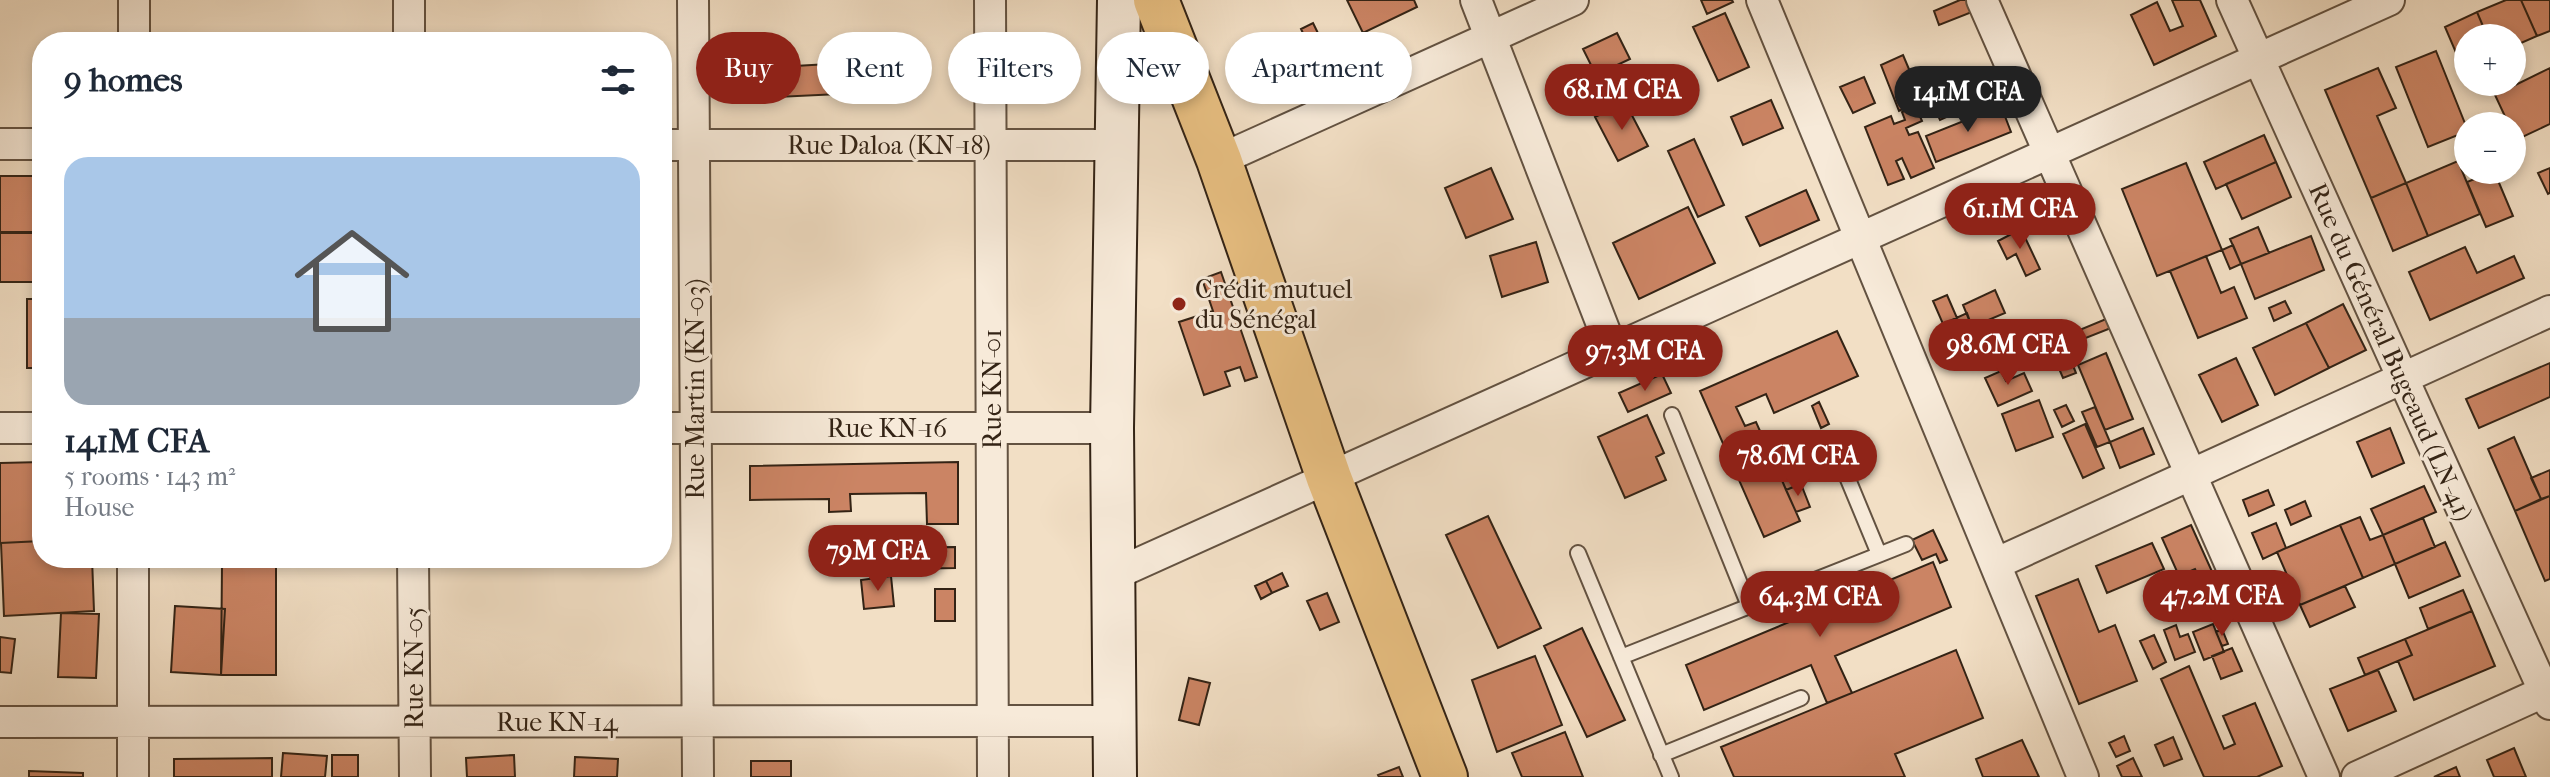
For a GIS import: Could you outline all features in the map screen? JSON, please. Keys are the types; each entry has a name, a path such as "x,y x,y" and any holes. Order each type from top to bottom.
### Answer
{"main road":[{"path":"1151,3 1219,160 1329,478 1445,777"}],"street":[{"path":"134,0 134,32"},
{"path":"409,0 409,32"},
{"name":"Rue Martin (KN-03)","path":"693,0 698,777"},
{"name":"Rue KN-01","path":"990,0 993,777"},
{"path":"1476,0 1612,350"},
{"path":"1219,160 1573,0"},
{"path":"1762,0 2083,777"},
{"path":"1982,0 2324,777"},
{"name":"Rue du Général Bugeaud (LN-41)","path":"2232,0 2548,695"},
{"path":"1113,575 2389,0"},
{"path":"1115,777 1112,428 1116,145 1151,3"},
{"path":"0,144 32,144"},
{"name":"Rue Daloa (KN-18)","path":"672,145 1116,145"},
{"path":"1995,564 2550,311"},
{"path":"0,428 32,428"},
{"name":"Rue KN-16","path":"672,428 1112,428"},
{"path":"133,568 133,777"},
{"name":"Rue KN-05","path":"413,568 415,777"},
{"path":"2357,777 2548,695"},
{"name":"Rue KN-14","path":"0,722 1114,721"}],"lane":[{"path":"1672,415 1749,606"},
{"path":"1845,472 1879,554"},
{"path":"1621,657 1906,544"},
{"path":"1578,553 1671,777"},
{"path":"1661,755 1801,698"}],"building":[{"path":"1347,0 1414,0 1417,7 1363,32"},
{"path":"1701,0 1732,0 1733,2 1707,14"},
{"path":"1967,0 1972,12 1939,25 1934,11"},
{"path":"2172,0 2200,0 2216,36 2154,65 2131,15 2157,2 2170,31 2183,26"},
{"path":"2506,0 2521,0 2537,36 2526,41 2526,24 2482,24 2477,12"},
{"path":"2521,0 2550,0 2550,31 2537,36"},
{"path":"2477,12 2482,24 2454,24 2454,48 2445,27"},
{"path":"1725,13 1749,67 1718,81 1693,27"},
{"path":"1313,23 1317,32 1302,32 1301,29"},
{"path":"1617,33 1630,59 1596,75 1583,49"},
{"path":"2436,51 2460,112 2454,112 2454,137 2428,147 2396,67"},
{"path":"1903,55 1922,100 1899,111 1881,65"},
{"path":"817,65 817,95 801,96 801,66"},
{"path":"2378,68 2396,108 2377,116 2406,183 2371,198 2325,90"},
{"path":"2550,68 2550,124 2526,135 2526,112 2503,112 2495,96 2526,96 2526,80"},
{"path":"1935,73 1943,87 1928,96 1920,82"},
{"path":"1864,77 1875,103 1853,113 1840,87"},
{"path":"1971,80 1982,105 1973,109 1962,85"},
{"path":"1955,87 1964,109 1940,120 1930,98"},
{"path":"1771,100 1783,128 1743,145 1731,117"},
{"path":"1625,102 1648,146 1618,161 1595,117"},
{"path":"2001,106 2011,132 1936,162 1926,136"},
{"path":"1916,107 1922,121 1906,128 1909,135 1918,132 1934,168 1911,178 1902,158 1896,161 1904,179 1888,185 1865,127 1891,116 1894,124 1905,120 1902,112"},
{"path":"2264,135 2276,162 2216,189 2204,162"},
{"path":"1694,139 1724,205 1698,217 1668,151"},
{"path":"2276,162 2291,197 2242,219 2226,184"},
{"path":"2186,163 2222,250 2157,276 2122,189"},
{"path":"2454,163 2454,184 2468,184 2480,214 2428,236 2406,183"},
{"path":"1491,168 1513,219 1466,238 1445,188"},
{"path":"2550,168 2550,193 2548,194 2538,173"},
{"path":"0,176 32,176 32,233 0,233"},
{"path":"2406,183 2428,236 2393,251 2371,198"},
{"path":"2468,184 2499,184 2513,216 2486,227"},
{"path":"1806,190 1819,220 1760,246 1746,217"},
{"path":"1688,207 1715,263 1639,299 1613,243"},
{"path":"2258,227 2269,253 2241,264 2230,239"},
{"path":"2021,229 2040,269 2026,276 2016,254 2007,259 1998,241"},
{"path":"0,232 32,232 32,282 0,282"},
{"path":"2311,236 2324,270 2255,299 2241,264"},
{"path":"1536,242 1548,282 1502,297 1490,256"},
{"path":"2233,245 2241,264 2230,269 2222,250"},
{"path":"2465,247 2477,273 2514,256 2524,278 2430,320 2409,272"},
{"path":"2206,256 2221,293 2234,287 2247,318 2198,338 2170,271"},
{"path":"1221,272 1257,377 1245,381 1240,367 1225,372 1230,386 1204,395 1179,322 1213,311 1202,279"},
{"path":"1995,290 2005,313 1972,327 1963,305"},
{"path":"1947,295 1957,318 1943,324 1933,301"},
{"path":"27,299 32,299 32,368 27,368"},
{"path":"2285,301 2291,313 2274,321 2269,308"},
{"path":"2343,304 2366,350 2329,368 2306,323"},
{"path":"1967,313 1972,327 1950,337 1943,324"},
{"path":"2106,319 2111,328 2068,345 2065,336"},
{"path":"2306,323 2329,368 2275,395 2253,348"},
{"path":"1837,331 1858,376 1774,413 1766,394 1736,407 1745,426 1756,422 1800,521 1764,537 1700,391"},
{"path":"2065,346 2076,373 2063,378 2052,352"},
{"path":"2106,353 2133,419 2105,430 2078,365"},
{"path":"2236,358 2258,405 2222,422 2199,375"},
{"path":"2550,363 2550,397 2479,428 2466,399"},
{"path":"2001,371 2006,381 2024,373 2032,391 1998,406 1985,378"},
{"path":"1662,374 1671,393 1628,412 1619,393"},
{"path":"2039,400 2053,437 2016,451 2002,414"},
{"path":"1819,402 1829,424 1821,428 1812,406"},
{"path":"2066,405 2074,421 2062,427 2054,410"},
{"path":"2095,407 2110,442 2097,447 2082,412"},
{"path":"1647,415 1664,453 1656,457 1666,480 1625,498 1598,437"},
{"path":"2085,424 2104,468 2083,478 2063,434"},
{"path":"2143,428 2154,454 2120,468 2110,442"},
{"path":"2390,428 2404,463 2372,477 2357,442"},
{"path":"2514,437 2541,499 2515,511 2488,449"},
{"path":"32,462 32,541 0,543 0,463"},
{"path":"958,462 958,524 927,524 926,493 850,494 851,511 829,512 829,499 750,500 750,466"},
{"path":"1805,467 1810,480 1786,490 1781,478"},
{"path":"2550,470 2550,496 2541,499 2531,478"},
{"path":"1801,484 1810,507 1796,512 1786,490"},
{"path":"2424,486 2436,512 2383,535 2371,509"},
{"path":"2268,490 2274,505 2249,516 2243,500"},
{"path":"2550,496 2550,579 2545,581 2515,511"},
{"path":"2305,501 2311,516 2291,525 2285,510"},
{"path":"1488,516 1541,628 1498,648 1446,535"},
{"path":"2360,517 2370,540 2383,535 2395,564 2363,578 2340,525"},
{"path":"2423,518 2435,547 2395,564 2383,535"},
{"path":"2276,523 2286,548 2263,559 2252,533"},
{"path":"2191,525 2214,576 2201,582 2195,569 2179,576 2162,538"},
{"path":"2340,525 2363,578 2300,605 2277,552"},
{"path":"1933,530 1947,560 1940,563 1936,554 1922,560 1912,540"},
{"path":"32,541 32,568 92,568 94,611 4,616 1,543"},
{"path":"2445,542 2460,576 2409,598 2395,564"},
{"path":"2152,543 2164,569 2107,593 2096,566"},
{"path":"955,547 955,568 853,570 853,548"},
{"path":"1933,562 1951,607 1835,656 1852,693 1827,703 1811,665 1704,710 1686,665"},
{"path":"222,568 276,568 276,675 221,675"},
{"path":"1282,573 1288,586 1272,593 1266,581"},
{"path":"891,576 894,606 864,609 861,580"},
{"path":"2078,579 2099,632 2115,625 2137,681 2079,704 2036,596"},
{"path":"1266,581 1272,593 1261,599 1255,586"},
{"path":"2345,586 2355,607 2310,627 2300,605"},
{"path":"935,589 955,589 955,621 935,621"},
{"path":"2463,590 2472,611 2428,629 2420,608"},
{"path":"2208,591 2216,608 2193,617 2186,600"},
{"path":"1327,593 1339,622 1320,630 1307,601"},
{"path":"175,606 225,609 221,675 171,672"},
{"path":"2472,611 2495,666 2414,700 2398,661 2412,655 2405,639"},
{"path":"61,613 99,614 96,678 58,677"},
{"path":"2213,624 2224,652 2204,660 2193,632"},
{"path":"2176,625 2180,637 2188,634 2195,652 2175,660 2164,630"},
{"path":"1582,628 1625,720 1587,737 1544,646"},
{"path":"2222,629 2228,644 2222,646 2216,632"},
{"path":"2154,635 2166,662 2153,669 2140,641"},
{"path":"0,637 15,639 11,673 0,672"},
{"path":"2405,639 2412,655 2365,675 2358,658"},
{"path":"2232,648 2242,671 2221,679 2212,656"},
{"path":"1956,650 1983,718 1895,754 1905,777 1734,777 1721,747"},
{"path":"1535,656 1562,725 1497,752 1472,680"},
{"path":"2189,666 2224,749 2235,744 2223,716 2255,703 2282,766 2257,777 2204,777 2161,679"},
{"path":"2378,670 2396,711 2348,731 2330,689"},
{"path":"1189,678 1210,683 1199,725 1179,720"},
{"path":"1565,732 1583,777 1522,777 1512,753"},
{"path":"2124,736 2130,751 2116,757 2109,743"},
{"path":"2173,737 2182,759 2164,766 2155,745"},
{"path":"2022,740 2039,777 1983,777 1976,759"},
{"path":"2514,748 2526,777 2494,777 2487,760"},
{"path":"283,753 327,756 325,777 281,777"},
{"path":"332,755 358,755 358,777 332,777"},
{"path":"514,755 515,777 467,777 466,758"},
{"path":"575,757 618,759 617,777 574,777"},
{"path":"272,758 272,777 174,777 174,759"},
{"path":"2133,758 2142,777 2122,777 2117,766"},
{"path":"751,761 791,761 791,777 751,777"},
{"path":"1399,767 1403,777 1378,775"},
{"path":"2456,767 2460,777 2434,777"},
{"path":"29,771 83,773 83,777 29,777"}],"place":[{"name":"Crédit mutuel du Sénégal","path":"1179,304"}]}
